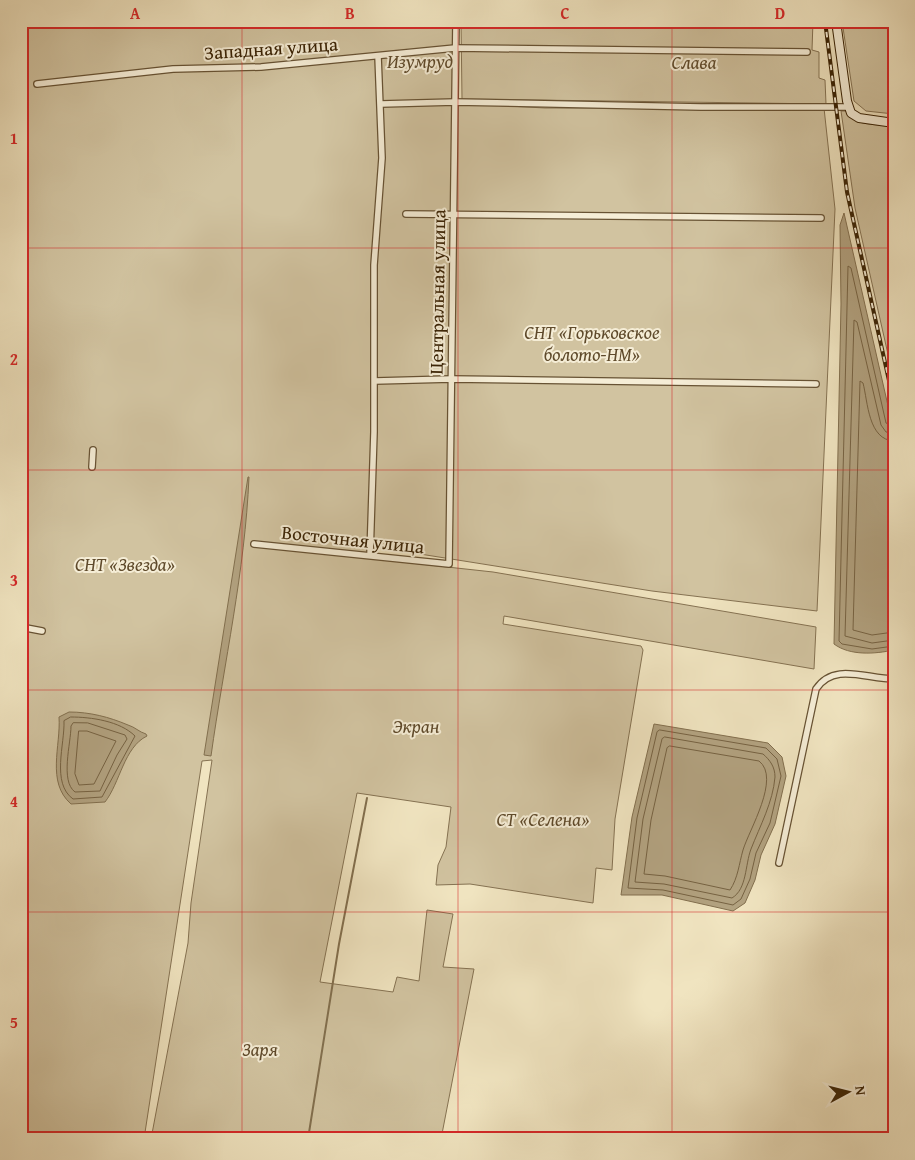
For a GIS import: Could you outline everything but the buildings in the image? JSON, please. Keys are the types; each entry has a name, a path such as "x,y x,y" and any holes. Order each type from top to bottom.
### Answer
{"street":[{"path":"21,23 32,21"},
{"name":"Центральная улица","path":"449,564 456,21"},
{"path":"836,21 848,107 851,113 859,118 894,123"},
{"name":"Западная улица","path":"38,84 173,69 261,67 455,48 807,52"},
{"path":"370,555 375,380 373,281 382,158 378,56"},
{"path":"381,104 455,102 701,107 848,107"},
{"path":"406,214 821,218"},
{"path":"375,380 451,379 816,384"},
{"path":"92,466 93,450"},
{"name":"Восточная улица","path":"254,544 449,564"},
{"path":"21,627 42,631"},
{"path":"779,863 816,690 822,680 831,674 894,679"}],"green space":[{"path":"21,21 454,21 453,103 545,108 824,108 835,209 817,611 652,591 376,547 374,559 493,572 816,627 814,669 504,616 503,624 641,646 643,650 615,819 612,870 596,868 593,903 470,884 436,885 438,865 446,847 451,807 357,793 320,982 393,992 397,977 419,981 427,910 453,914 443,967 474,969 441,1139 151,1139 188,943 191,903 212,760 202,761 144,1139 21,1139"},
{"name":"Слава","path":"461,21 813,21 812,50 819,52 819,78 825,80 826,104 462,99"},
{"path":"842,21 894,21 894,114 866,111 854,101"},
{"path":"841,111 846,111 855,120 860,122 894,126 894,381 855,208"}],"water":[{"path":"844,213 894,432 894,650 871,653 847,651 834,644 841,304 840,225"},
{"path":"248,477 243,547 211,756 204,755"},
{"path":"69,712 107,717 130,726 147,736 133,748 105,802 71,804 63,795 59,785 56,763 59,717"},
{"path":"654,724 768,743 782,757 786,776 775,824 761,855 755,880 745,903 733,911 662,895 621,895 632,817"}],"waterway":[{"path":"308,1139 339,944 367,798"}],"railway":[{"path":"825,21 847,192 894,403"},
{"path":"888,1139 894,1105"}],"park label":[{"name":"Изумруд","path":"420,61"},
{"name":"СНТ «Горьковское болото-НМ»","path":"592,343"},
{"name":"СНТ «Звезда»","path":"125,564"},
{"name":"Экран","path":"416,726"},
{"name":"СТ «Селена»","path":"543,819"},
{"name":"Заря","path":"260,1049"}]}
